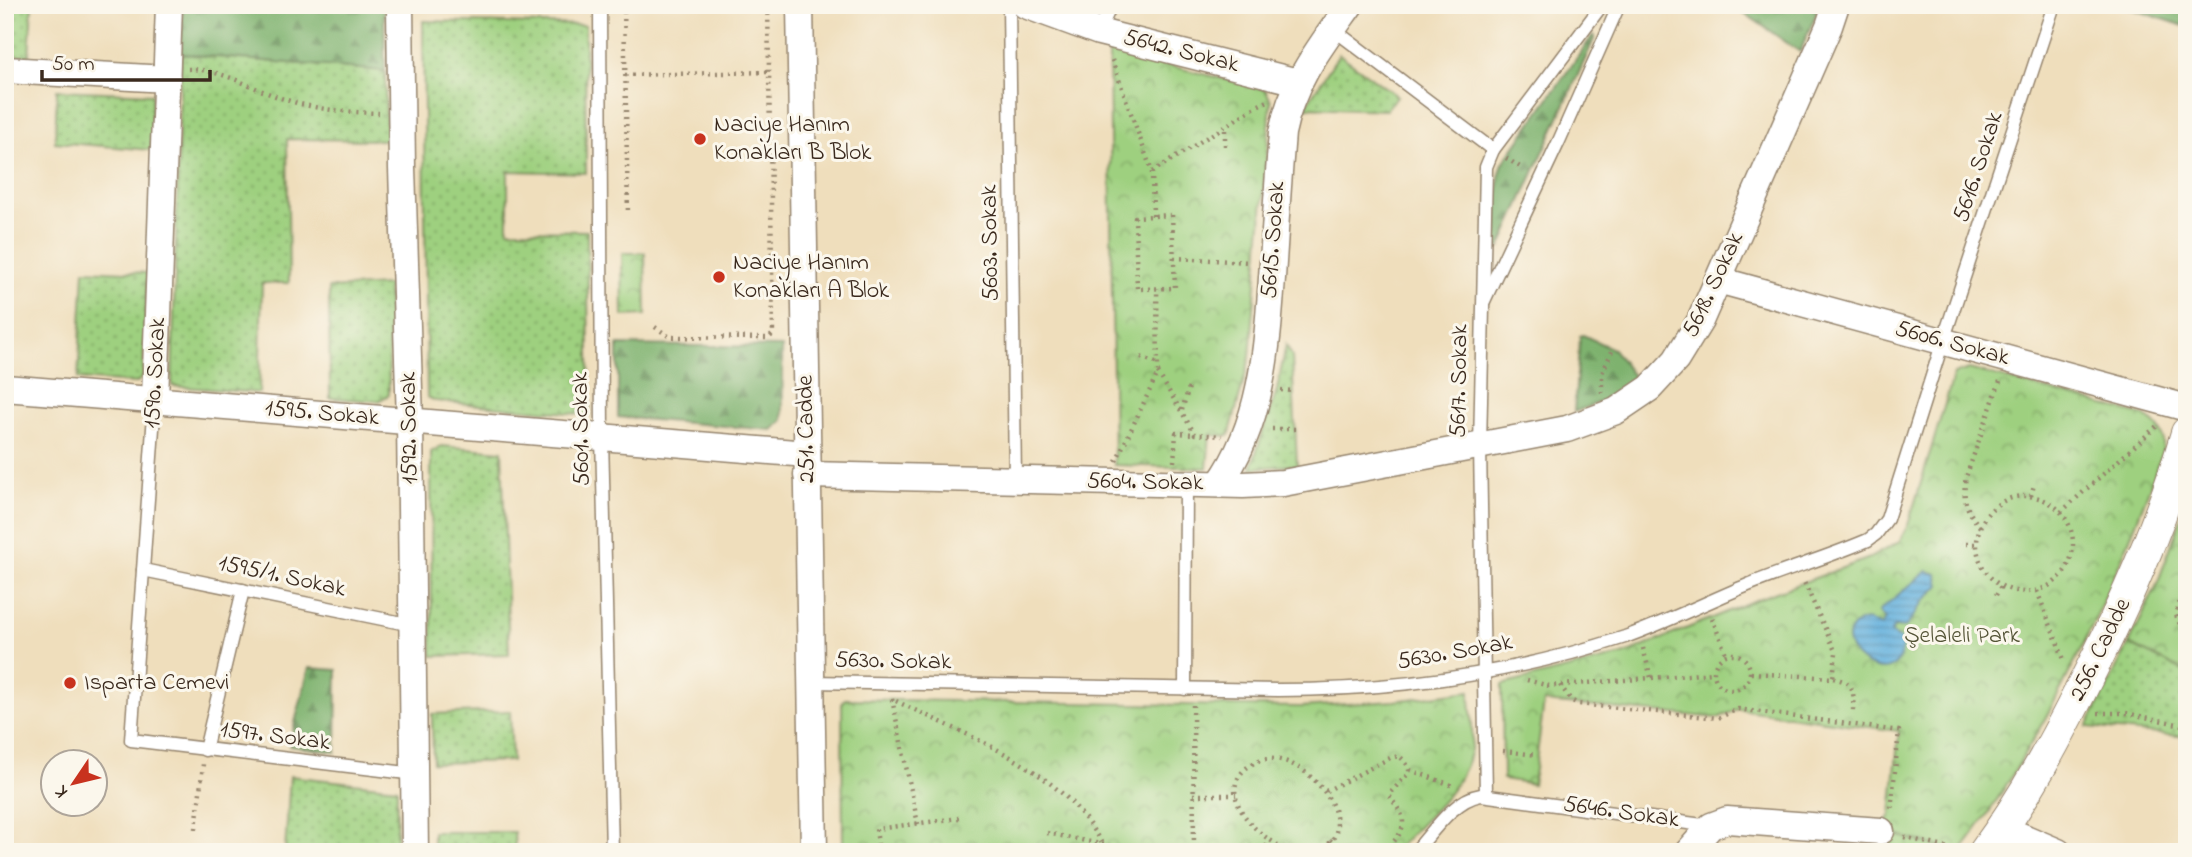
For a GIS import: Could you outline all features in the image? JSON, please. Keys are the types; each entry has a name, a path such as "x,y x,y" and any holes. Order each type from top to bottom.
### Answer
{"street":[{"name":"1590. Sokak","path":"155,400 169,5"},
{"name":"1592. Sokak","path":"400,5 410,421 415,852"},
{"name":"251. Cadde","path":"800,5 814,852"},
{"name":"5642. Sokak","path":"1025,5 1104,41 1295,88"},
{"name":"5615. Sokak","path":"1219,484 1254,433 1264,364 1282,133 1295,88 1350,5"},
{"name":"5618. Sokak","path":"1480,447 1567,429 1606,416 1634,401 1676,360 1700,321 1836,5"},
{"path":"5,70 167,74"},
{"name":"5606. Sokak","path":"1718,280 2187,408"},
{"name":"1595. Sokak","path":"5,388 602,438 807,465"},
{"name":"256. Cadde","path":"1985,846 2030,784 2069,715 2129,593 2155,526 2172,429"},
{"name":"5604. Sokak","path":"807,465 1015,480 1180,475 1219,484 1265,485 1302,481 1480,447"},
{"name":"5646. Sokak","path":"1711,826 1734,820 1881,831"},
{"path":"1688,852 1711,826"},
{"path":"1985,846 2058,852"}],"lane":[{"name":"5601. Sokak","path":"600,5 602,438 612,852"},
{"name":"5603. Sokak","path":"1009,5 1015,480"},
{"path":"1104,41 1111,5"},
{"name":"5617. Sokak","path":"1486,794 1480,447 1486,167 1493,150 1602,5"},
{"path":"1483,303 1619,5"},
{"name":"5616. Sokak","path":"1942,341 2054,5"},
{"path":"1333,29 1493,150"},
{"name":"5630. Sokak","path":"812,682 1185,689 1360,688 1485,672 1628,636 1762,579 1859,544 1876,534 1890,509 1942,341"},
{"name":"1590. Sokak","path":"131,740 155,400"},
{"path":"1180,475 1185,689"},
{"name":"1595/1. Sokak","path":"143,570 412,625"},
{"path":"205,750 243,590"},
{"name":"1597. Sokak","path":"131,740 415,774"},
{"path":"1415,852 1462,803 1470,797 1486,794"},
{"name":"5646. Sokak","path":"1486,794 1711,826"}],"path":[{"path":"624,5 628,215"},
{"path":"655,327 670,337 769,338 774,334 768,5"},
{"path":"1144,5 1159,10 1168,5"},
{"path":"1104,41 1152,172 1153,216"},
{"path":"167,74 203,69 311,107 338,111 401,113"},
{"path":"625,75 769,72"},
{"path":"1152,172 1257,106 1295,88"},
{"path":"1225,126 1225,146"},
{"path":"1172,215 1175,288 1137,289 1135,217 1153,216 1172,215"},
{"path":"1174,258 1273,263"},
{"path":"1157,288 1158,373 1195,433"},
{"path":"1603,401 1602,373 1613,349"},
{"path":"1141,357 1157,364"},
{"path":"1114,465 1158,373"},
{"path":"1980,527 1964,503 1964,490 1966,477 2002,377"},
{"path":"1182,411 1190,384"},
{"path":"1180,475 1176,433 1254,433 1296,429"},
{"path":"2061,512 2172,429"},
{"path":"2031,496 2034,485"},
{"path":"2019,495 2031,496 2049,502 2061,512 2070,525 2073,542 2071,558 2064,573 2052,584 2037,591 2021,592 2001,586 1991,579 1982,566 1977,544 1980,527 1991,509 2004,500 2019,495"},
{"path":"1966,544 1977,544"},
{"path":"2187,575 2176,615 2187,642"},
{"path":"1804,582 1836,653 1833,678"},
{"path":"1996,595 2001,586"},
{"path":"2037,591 2065,662"},
{"path":"1712,618 1726,654"},
{"path":"1643,647 1651,678"},
{"path":"1726,654 1743,657 1748,661 1751,673 1746,685 1735,690 1723,688 1718,684 1714,673 1717,662 1726,654"},
{"path":"1525,680 1540,685 1560,685 1714,673"},
{"path":"1751,673 1833,678 1849,682 1852,687 1853,715"},
{"path":"1560,685 1571,700 1578,704 1718,718 1738,709 1899,731 1891,815 1881,831 1985,846"},
{"path":"918,824 892,699 990,747 1047,782 1076,807 1103,845"},
{"path":"1193,705 1194,852"},
{"path":"2069,715 2126,713 2187,726"},
{"path":"196,829 205,750"},
{"path":"1503,751 1537,755"},
{"path":"1326,791 1395,757 1402,758 1410,770 1454,786"},
{"path":"1298,852 1270,841 1239,808 1236,785 1241,774 1248,767 1265,759 1293,766 1312,777 1326,791 1336,811 1337,821 1330,840 1322,847 1309,852"},
{"path":"1384,852 1404,827 1401,812 1389,794 1410,770"},
{"path":"1193,794 1236,795"},
{"path":"879,852 876,829 959,818"},
{"path":"1047,833 1139,852"},
{"path":"1330,840 1345,852"},
{"path":"1262,852 1270,841"}],"green space":[{"path":"5,5 32,5 29,56 5,55"},
{"path":"183,5 384,5 385,71 181,54"},
{"path":"1733,5 1820,5 1800,52"},
{"path":"2121,5 2187,5 2187,27"},
{"path":"423,21 585,25 586,173 508,171 508,230 587,231 590,415 436,401 427,397"},
{"path":"1593,35 1595,37 1500,248 1496,248 1499,177 1503,163"},
{"path":"1109,51 1265,89 1271,101 1250,357 1229,436 1210,435 1207,468 1114,465"},
{"path":"181,54 385,71 386,140 287,139 289,283 262,283 259,393 172,386"},
{"path":"1339,54 1397,96 1386,110 1305,107"},
{"path":"57,90 152,94 151,150 55,142"},
{"path":"622,253 645,253 646,315 623,316"},
{"path":"84,270 147,273 143,377 136,383 78,379"},
{"path":"388,285 389,395 378,401 330,398 329,288"},
{"path":"1580,336 1613,349 1636,380 1603,401 1574,412"},
{"path":"618,345 782,347 783,420 772,430 618,417"},
{"path":"1286,345 1292,356 1297,465 1251,468 1277,390"},
{"name":"Şelaleli Park","path":"1969,369 2141,415 2159,428 2163,450 2120,564 2069,674 2006,786 1960,852 1881,831 1891,815 1899,731 1738,709 1718,718 1544,702 1533,784 1503,779 1502,685 1623,655 1760,598 1870,558 1899,542 1908,525 1954,374"},
{"path":"441,446 502,451 509,654 432,656 431,452"},
{"path":"2187,502 2187,673 2129,644 2156,587"},
{"path":"2129,644 2187,673 2187,737 2087,727"},
{"path":"309,668 337,670 336,752 289,746"},
{"path":"1470,691 1472,741 1462,773 1442,801 1394,852 843,852 842,702 845,699 1300,707 1394,701"},
{"path":"510,711 512,761 433,763 432,714"},
{"path":"290,776 397,788 396,852 285,852"},
{"path":"1881,831 1960,852 1839,852 1843,847 1869,847"},
{"path":"433,832 514,832 515,852 433,852"}],"water":[{"path":"1927,571 1937,574 1940,585 1924,601 1905,628 1894,627 1891,632 1902,641 1900,658 1891,667 1880,669 1868,665 1857,657 1850,646 1849,635 1856,624 1865,620 1881,626 1885,619 1879,612 1881,609"}],"place":[{"name":"Naciye Hanım Konakları B Blok","path":"700,139"},
{"name":"Naciye Hanım Konakları A Blok","path":"719,277"},
{"name":"Isparta Cemevi","path":"70,683"}]}
